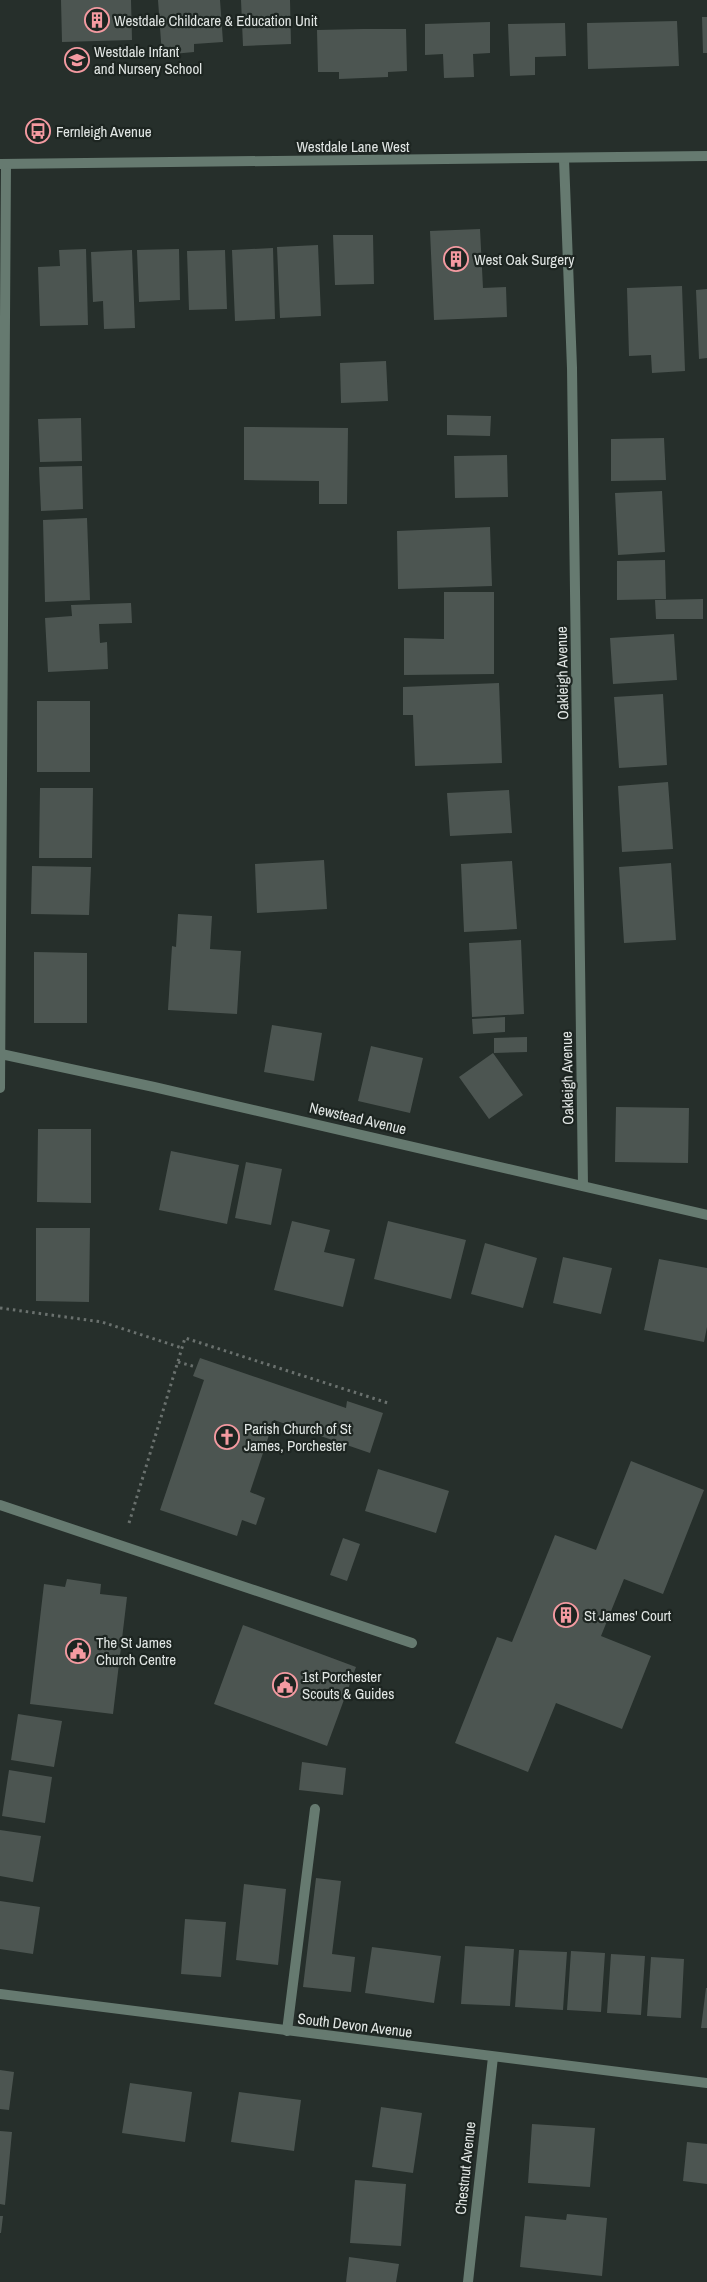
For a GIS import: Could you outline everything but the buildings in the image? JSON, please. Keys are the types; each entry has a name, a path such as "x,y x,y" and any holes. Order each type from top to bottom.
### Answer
{"street":[{"name":"Westdale Lane West","path":"3,164 707,156"},
{"name":"Oakleigh Avenue","path":"564,159 573,378 583,1186"},
{"path":"0,1088 3,164"},
{"name":"Newstead Avenue","path":"1,1054 154,1087 707,1215"},
{"path":"0,1505 412,1643"},
{"path":"287,2031 315,1809"},
{"name":"South Devon Avenue","path":"0,1994 707,2084"},
{"name":"Chestnut Avenue","path":"468,2282 493,2057"}],"path":[{"path":"0,1308 102,1322 182,1348"},
{"path":"122,1545 185,1338 388,1403"},
{"path":"178,1362 196,1367"}],"place":[{"name":"Westdale Childcare & Education Unit","path":"97,20"},
{"name":"Westdale Infant and Nursery School","path":"77,60"},
{"name":"Fernleigh Avenue","path":"38,131"},
{"name":"West Oak Surgery","path":"456,259"},
{"name":"Parish Church of St James, Porchester","path":"227,1437"},
{"name":"St James' Court","path":"566,1615"},
{"name":"The St James Church Centre","path":"78,1651"},
{"name":"1st Porchester Scouts & Guides","path":"285,1685"}]}
